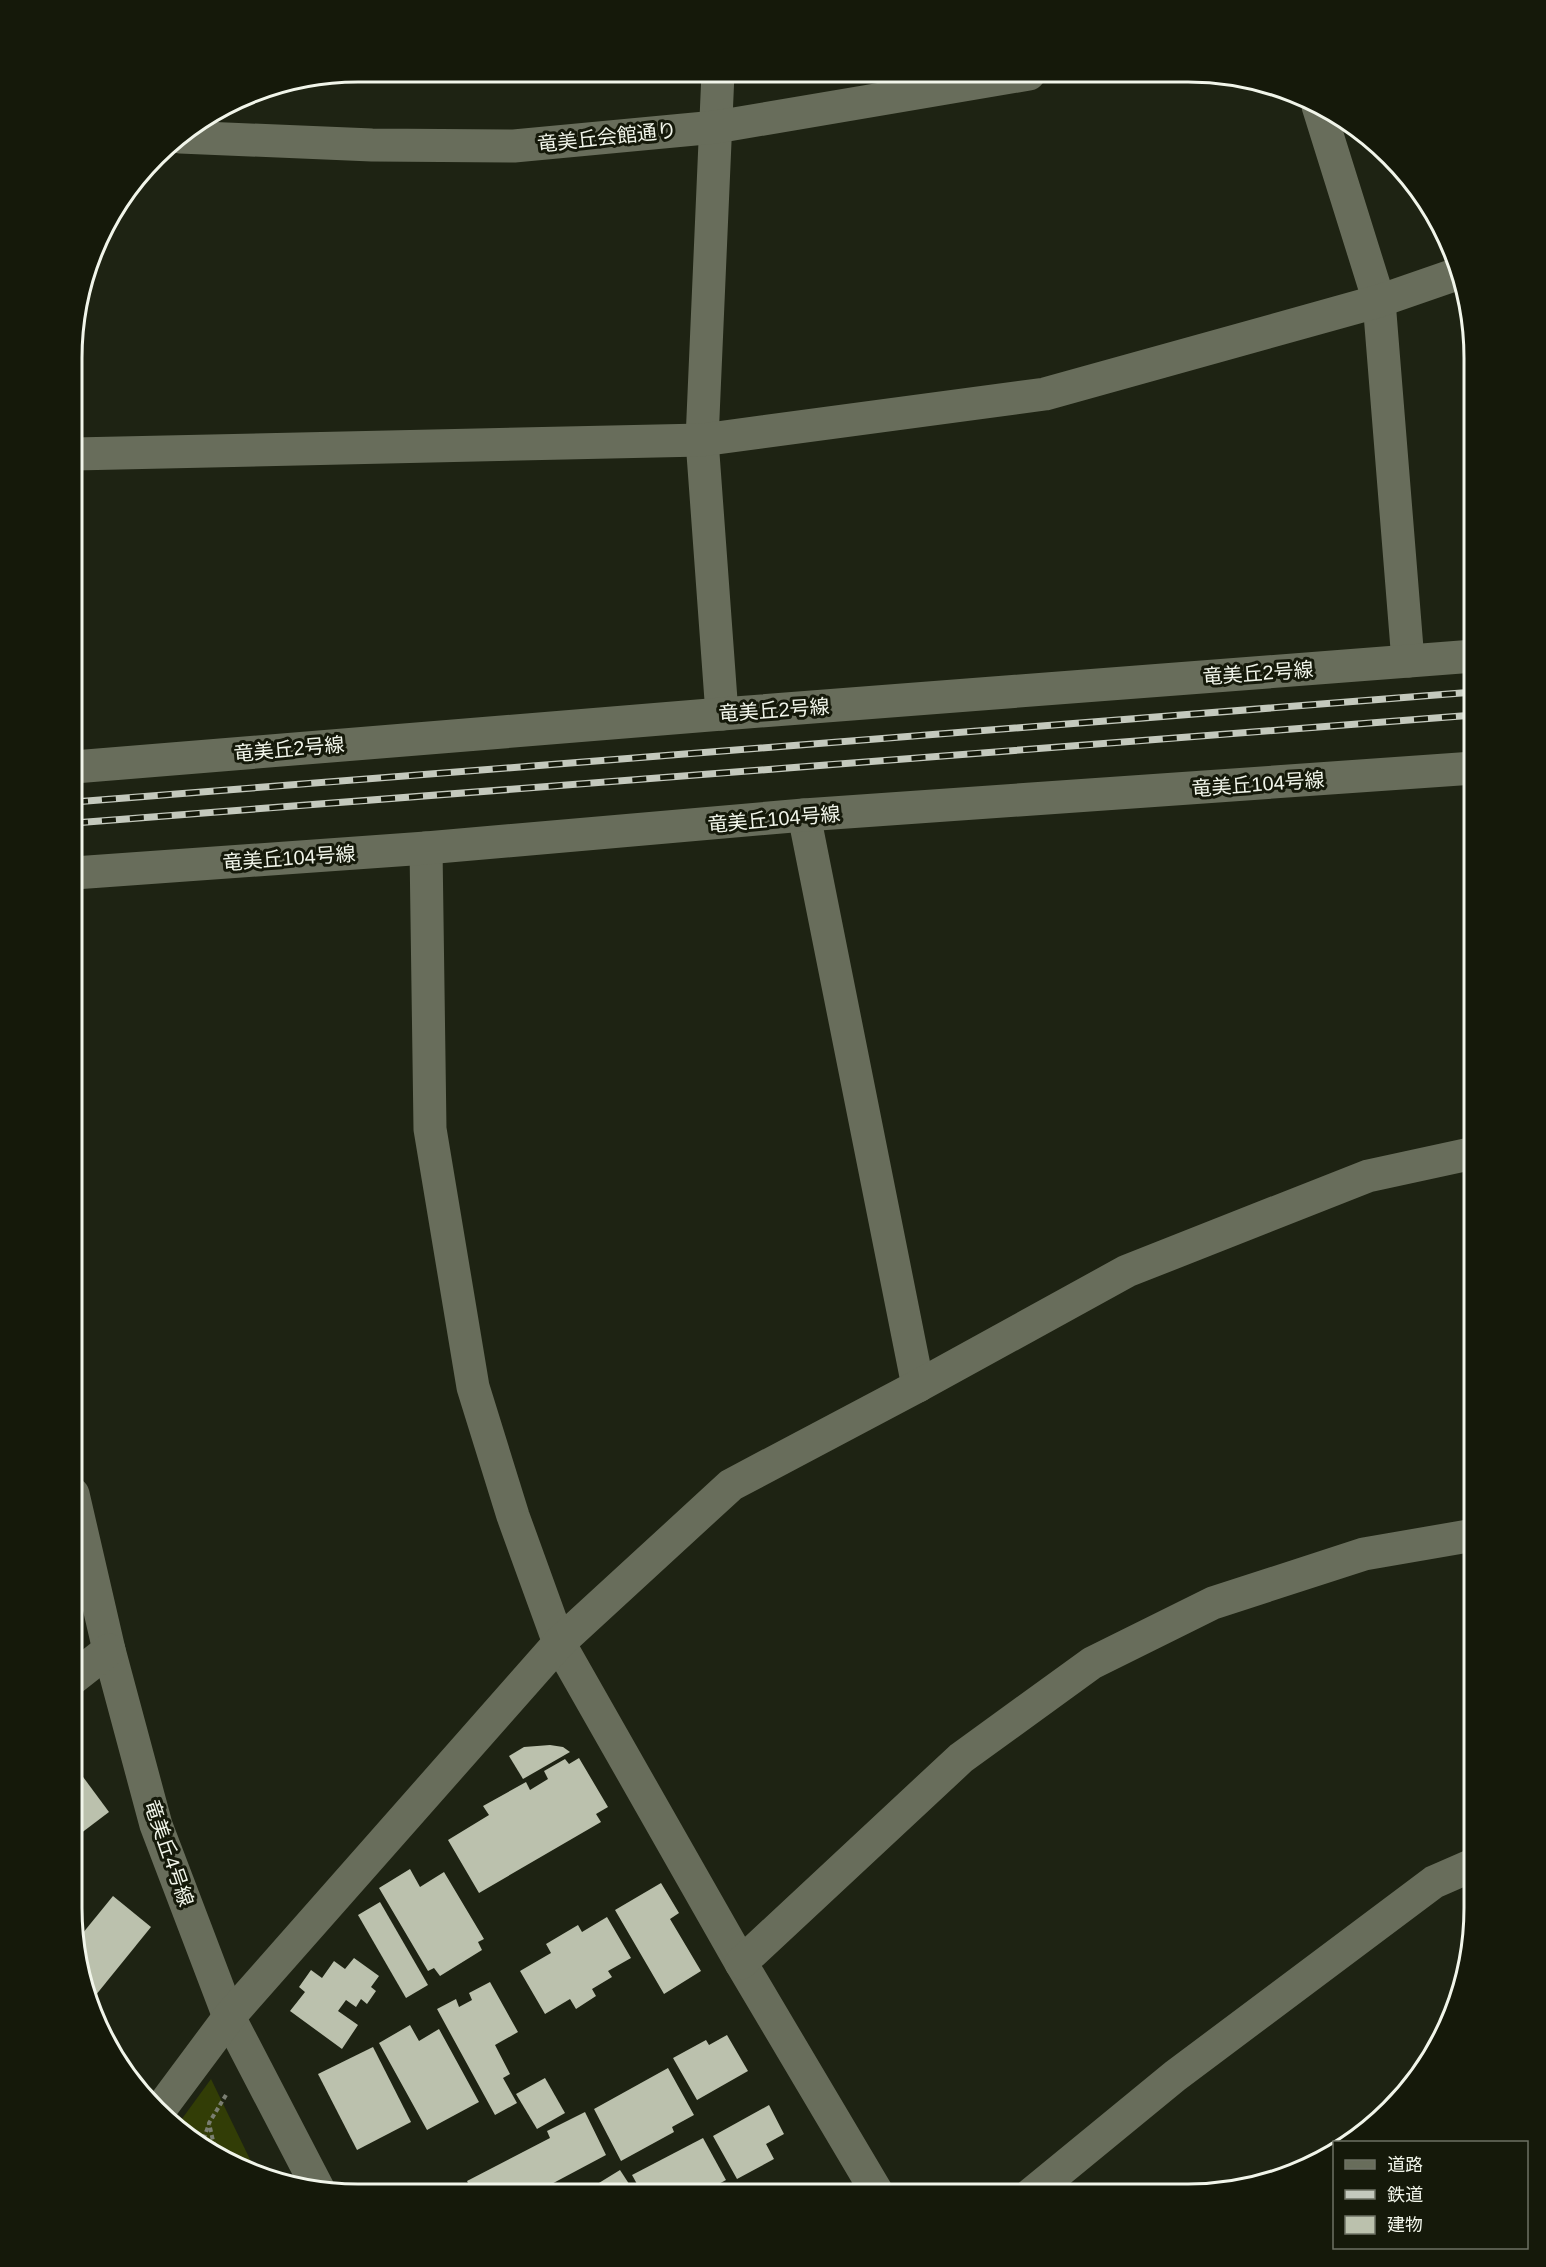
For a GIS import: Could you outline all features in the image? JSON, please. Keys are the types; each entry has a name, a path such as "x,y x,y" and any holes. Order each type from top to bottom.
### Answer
{"street":[{"path":"718,82 702,440 722,714"},
{"name":"竜美丘会館通り","path":"194,138 372,145 514,146 716,127 982,82"},
{"path":"1322,118 1379,302 1408,661"},
{"path":"82,454 702,440 1045,394 1379,302 1451,276"},
{"name":"竜美丘2号線","path":"82,766 1464,657"},
{"name":"竜美丘104号線","path":"82,872 426,848 804,815 1464,769"},
{"path":"804,815 918,1386"},
{"path":"426,848 430,1129 473,1387 513,1516 559,1643 741,1963 872,2184"},
{"path":"164,2105 229,2017 559,1643 731,1485 918,1386 1127,1271 1368,1176 1464,1155"},
{"name":"竜美丘4号線","path":"82,1532 156,1825 229,2017 314,2181"},
{"path":"741,1963 961,1758 1092,1663 1213,1603 1364,1554 1464,1537"},
{"path":"82,1671 110,1650"},
{"path":"1042,2184 1175,2076 1434,1882 1464,1869"}],"path":[{"path":"204,2137 209,2123"}],"green space":[{"path":"211,2079 251,2162 205,2138 181,2120"}],"building":[{"path":"550,1745 563,1747 570,1752 523,1779 509,1756 524,1747"},
{"path":"579,1758 608,1807 596,1814 601,1822 479,1893 448,1840 489,1815 483,1806 526,1782 530,1790 548,1779 544,1771 565,1759 569,1764"},
{"path":"82,1776 109,1812 82,1832"},
{"path":"410,1869 420,1887 444,1872 484,1939 478,1942 482,1950 440,1976 434,1968 428,1971 379,1888"},
{"path":"661,1883 679,1913 670,1919 701,1971 664,1994 615,1910"},
{"path":"113,1896 151,1927 96,1995 84,1932"},
{"path":"380,1902 428,1985 406,1998 358,1915"},
{"path":"607,1917 631,1958 608,1971 612,1977 592,1989 596,1996 576,2009 570,1999 545,2014 520,1971 551,1953 546,1944 578,1925 582,1932"},
{"path":"354,1958 379,1976 371,1987 376,1991 367,2004 361,1999 356,2007 346,2000 338,2011 358,2025 342,2049 290,2011 305,1992 299,1987 311,1970 322,1978 334,1961 345,1969"},
{"path":"490,1982 518,2032 495,2045 510,2074 503,2078 517,2103 495,2115 437,2009 456,1999 459,2007 472,2000 469,1993"},
{"path":"410,2025 419,2041 439,2029 479,2102 427,2130 379,2043"},
{"path":"727,2035 748,2071 697,2100 673,2058 706,2040 709,2045"},
{"path":"373,2047 411,2122 357,2150 318,2074"},
{"path":"668,2068 694,2115 672,2127 674,2132 621,2161 594,2109"},
{"path":"545,2078 565,2113 537,2129 516,2094"},
{"path":"769,2105 784,2134 766,2144 774,2159 737,2179 713,2136"},
{"path":"585,2112 606,2155 552,2184 468,2184 467,2181 550,2138 547,2131"},
{"path":"703,2138 726,2180 719,2184 637,2184 632,2175"},
{"path":"620,2170 629,2184 597,2184"}],"railway":[{"path":"82,801 1464,693"},
{"path":"82,822 1464,716"}]}
